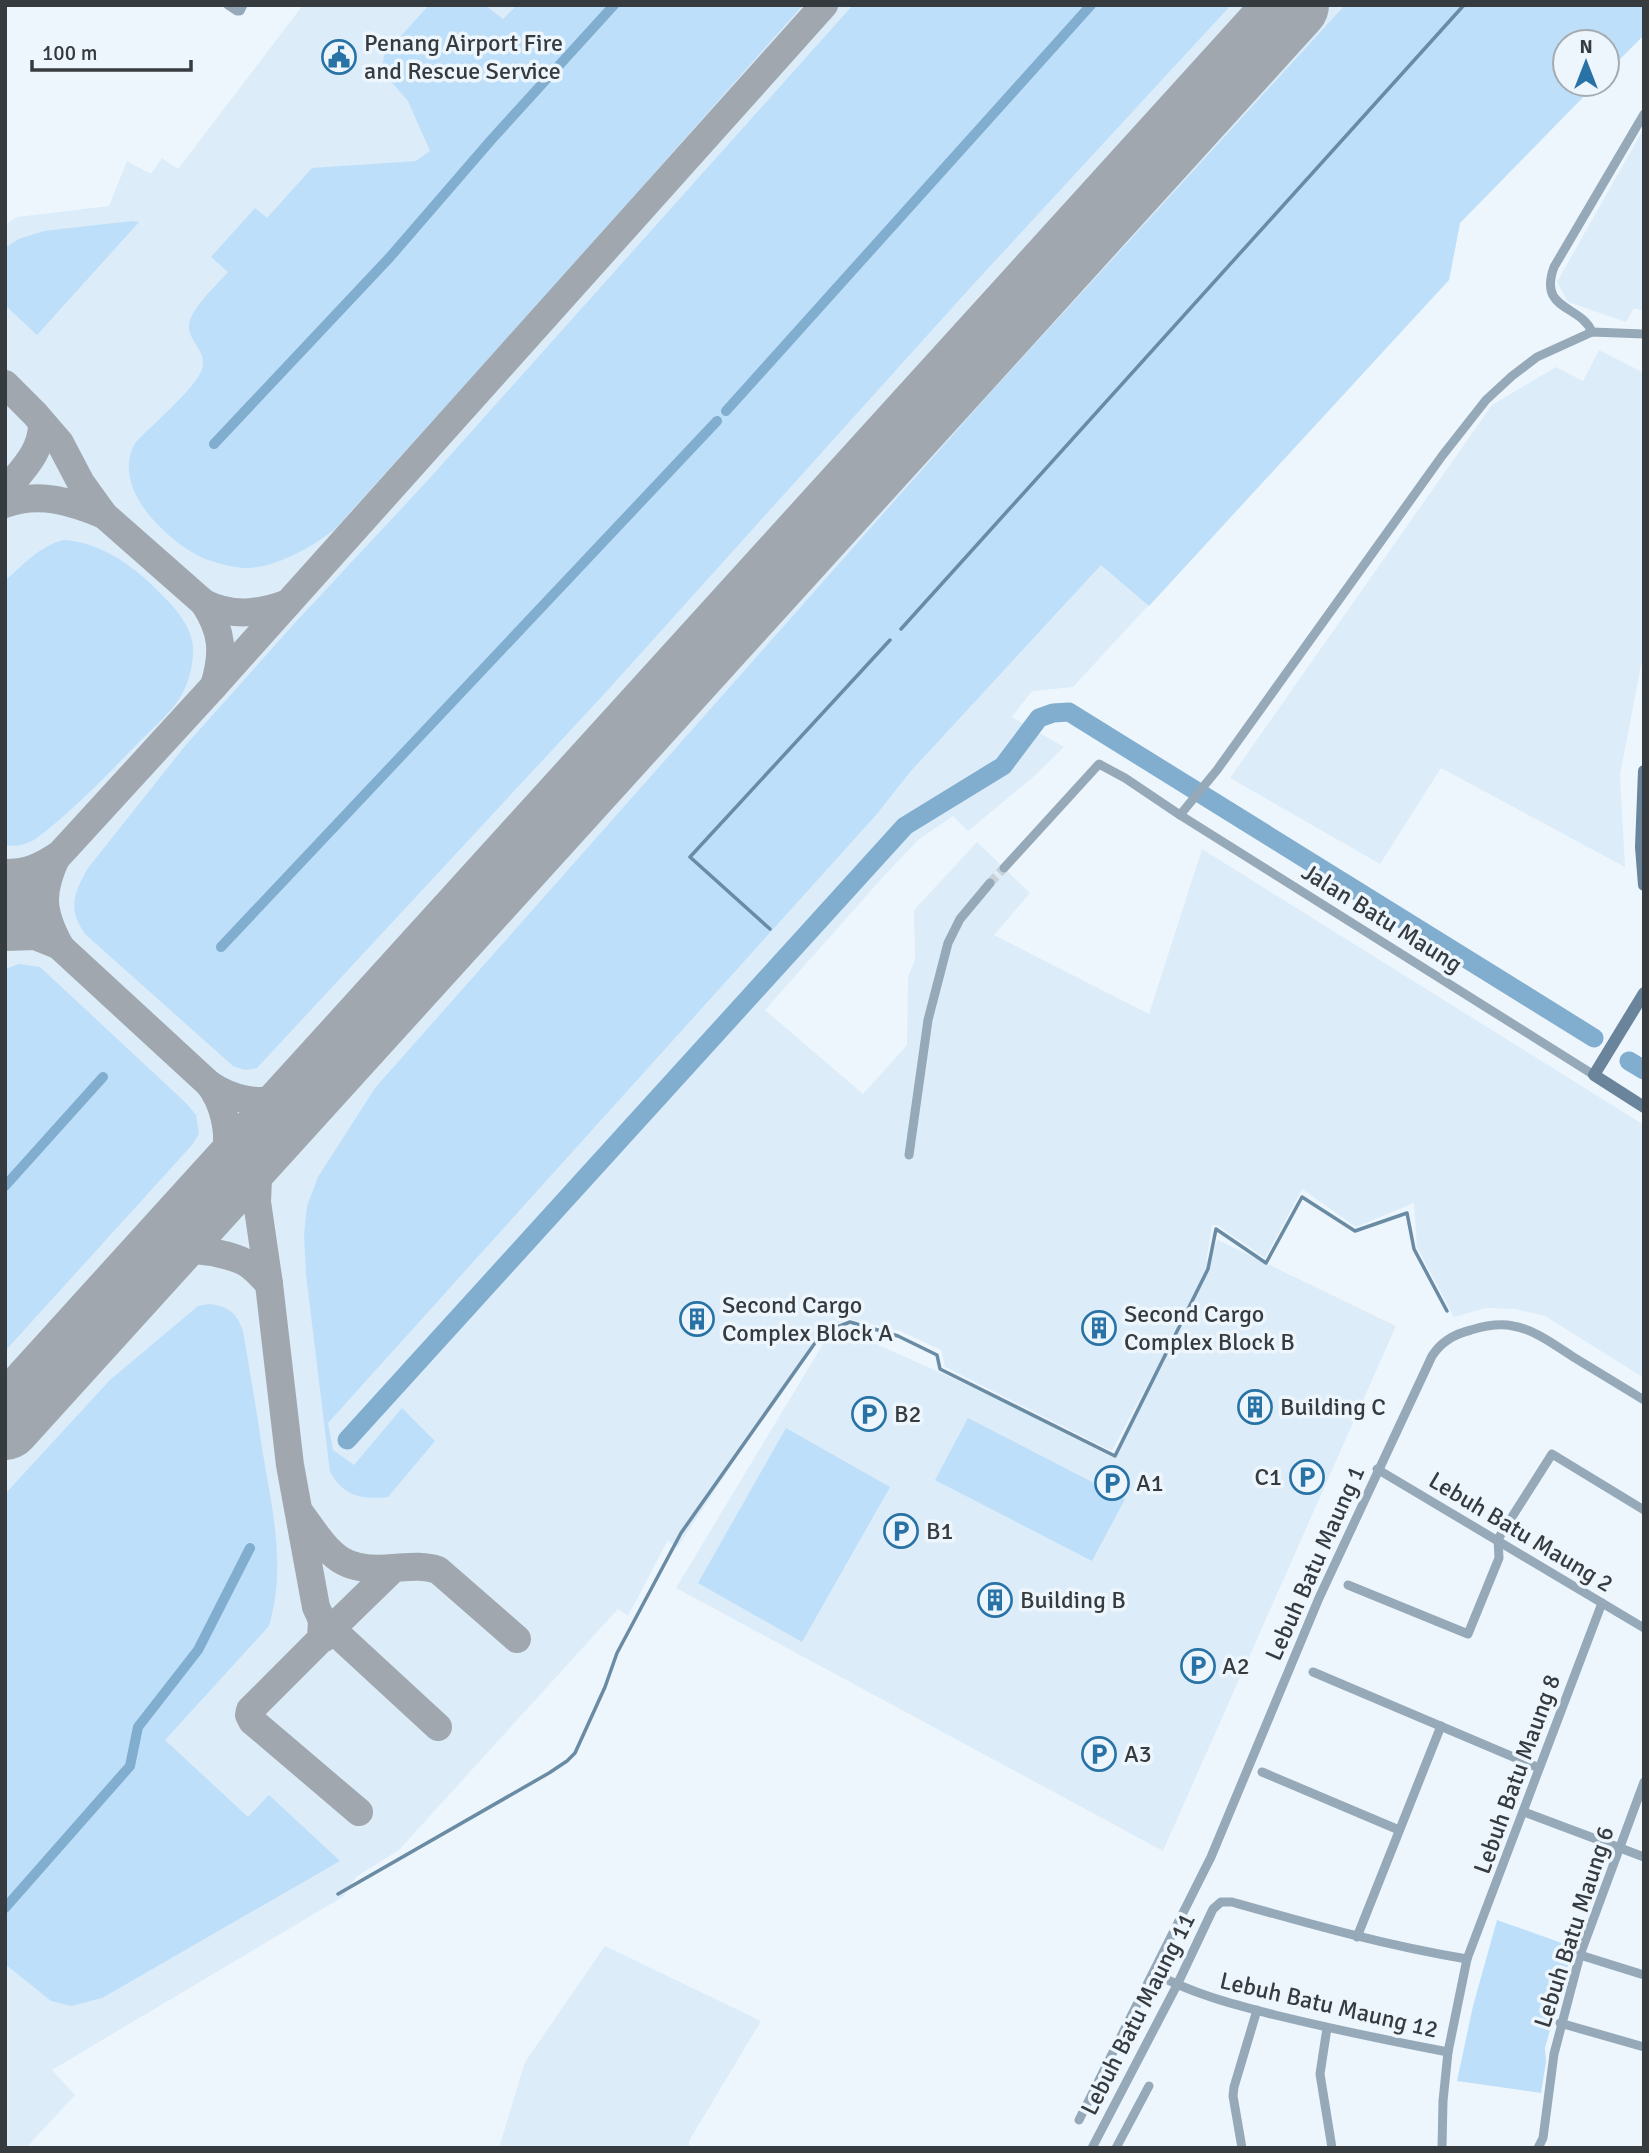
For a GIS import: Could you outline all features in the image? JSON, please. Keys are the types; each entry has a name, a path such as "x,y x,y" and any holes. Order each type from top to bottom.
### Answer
{"street":[{"path":"228,5 237,11 240,11 243,5"},
{"path":"1592,332 1588,324 1555,299 1549,286 1550,277 1644,114"},
{"path":"1181,814 1217,770 1435,465 1486,400 1511,376 1537,357 1592,332 1644,334"},
{"name":"Jalan Batu Maung","path":"1004,868 1099,764 1644,1107"},
{"path":"1644,771 1641,848 1644,885"},
{"path":"909,1155 928,1020 948,943 960,919 990,883"},
{"path":"1594,1075 1644,993"},
{"name":"Lebuh Batu Maung 1","path":"1079,2120 1211,1857 1318,1598 1377,1469 1439,1345 1463,1332 1495,1325 1513,1326 1532,1332 1644,1400"},
{"path":"1348,1585 1468,1634 1499,1558 1498,1539 1552,1454 1644,1510"},
{"name":"Lebuh Batu Maung 2","path":"1377,1469 1644,1628"},
{"name":"Lebuh Batu Maung 8","path":"1467,1959 1602,1603"},
{"path":"1313,1672 1539,1768"},
{"path":"1357,1937 1441,1726"},
{"path":"1262,1772 1399,1830"},
{"name":"Lebuh Batu Maung 6","path":"1538,2148 1543,2138 1560,2023 1580,1955 1619,1847 1640,1802 1644,1782"},
{"path":"1524,1812 1644,1857"},
{"name":"Lebuh Batu Maung 11","path":"1093,2147 1213,1909 1221,1902 1233,1902 1357,1937 1467,1959"},
{"path":"1580,1955 1644,1975"},
{"name":"Lebuh Batu Maung 12","path":"1154,1973 1195,1993 1257,2010 1327,2028 1448,2052 1467,1959"},
{"path":"1242,2148 1233,2096 1257,2010"},
{"path":"1560,2023 1644,2047"},
{"path":"1327,2028 1320,2074 1332,2148"},
{"path":"1442,2148 1448,2052"},
{"path":"1116,2148 1149,2086"}],"shaded area":[{"path":"303,5 1644,5 1644,35 1621,58 1621,28 1551,28 1551,98 1582,98 1460,223 1449,280 1073,687 1032,691 1012,717 1064,747 1032,778 968,831 953,816 918,840 765,1010 863,1094 907,1045 908,977 915,960 914,910 977,842 1030,893 994,935 1149,1014 1202,849 1644,1125 1644,1378 1545,1316 1515,1309 1486,1308 1454,1317 1417,1247 1414,1203 1356,1227 1302,1189 1265,1258 1217,1225 1212,1225 1206,1262 1218,1240 1396,1326 1163,1851 676,1588 823,1344 858,1336 1113,1455 1156,1367 1112,1451 945,1367 941,1350 900,1331 850,1319 820,1331 677,1548 668,1540 628,1616 618,1609 399,1850 356,1877 344,1896 52,2070 75,2095 26,2148 5,2148 5,225 17,217 109,206 127,161 151,174 162,158 178,169"},
{"path":"429,5 485,5 503,19 517,5 803,5 335,529 294,555 258,567 235,567 206,559 167,534 154,521 134,491 129,474 130,458 136,442 183,396 198,377 203,363 189,330 191,317 228,272 211,257 255,208 267,218 312,168 416,161 430,151 408,101 382,71 384,55"},
{"path":"853,5 1231,5 969,289 606,692 257,1068 245,1070 233,1066 85,934 74,908 76,893 88,868 185,746 429,479"},
{"path":"1345,5 1644,5 1644,35 1621,58 1621,28 1551,28 1551,98 1582,98 1460,223 1449,280 1149,606 1101,565 910,772 876,815 328,1423 333,1450 354,1465 402,1408 435,1441 388,1497 361,1497 347,1491 330,1472 306,1274 304,1235 307,1206 318,1177 375,1088 990,393"},
{"path":"1644,128 1644,311 1634,308 1626,322 1568,302 1557,282"},
{"path":"139,222 37,335 5,305 5,248 19,239 44,231"},
{"path":"1599,350 1644,373 1644,650 1620,775 1625,867 1441,768 1380,864 1230,778 1492,405 1556,367 1583,381"},
{"path":"63,540 89,545 114,556 136,571 168,601 179,614 191,637 191,668 184,690 173,707 89,793 34,840 20,845 5,845 5,581 39,552"},
{"path":"19,964 40,967 186,1103 196,1115 199,1134 192,1145 5,1351 5,969"},
{"path":"209,1304 231,1312 238,1319 243,1331 274,1519 277,1583 269,1626 165,1740 248,1817 269,1795 340,1861 102,1998 71,2006 51,2001 5,1964 5,1494 110,1380 198,1306"},
{"path":"968,1418 1125,1499 1092,1561 935,1480"},
{"path":"786,1428 890,1487 802,1642 698,1583"},
{"path":"1497,1920 1573,1947 1545,2048 1546,2062 1541,2093 1457,2081 1473,2006"},
{"path":"605,1946 761,2021 689,2141 689,2148 499,2148 525,2062"}],"waterway":[{"path":"214,444 390,257 492,139 614,5"},
{"path":"726,411 1091,5"},
{"path":"901,629 1464,5"},
{"path":"221,947 717,421"},
{"path":"770,929 690,857 890,640"},
{"path":"347,1440 905,826 1003,766 1039,718 1053,713 1069,712 1594,1038"},
{"path":"1629,1061 1644,1070"},
{"path":"5,1186 103,1077"},
{"path":"338,1894 549,1773 575,1753 605,1687 617,1653 681,1533 822,1333 850,1322 898,1336 937,1355 940,1369 1115,1456 1208,1269 1216,1229 1266,1263 1302,1197 1355,1231 1407,1213 1414,1249 1447,1311"},
{"path":"5,1908 130,1766 138,1727 198,1650 250,1548"}],"taxiway":[{"path":"5,914 214,686 824,5"},
{"path":"5,384 60,443 81,483 104,515 204,603"},
{"path":"5,491 35,452 42,423"},
{"path":"5,504 43,498 68,502 104,515"},
{"path":"214,686 220,643 215,624 204,603 235,612 267,610 288,603"},
{"path":"5,873 32,869 57,856 51,869 45,902 49,922 60,946 35,936 5,937"},
{"path":"5,896 209,1084 218,1089 246,1100 275,1100 294,1092 327,1069"},
{"path":"202,1207 222,1166 227,1144 222,1108 209,1084"},
{"path":"152,1262 172,1252 213,1252 248,1264 269,1284 257,1202 258,1179 271,1130 284,1117"},
{"path":"269,1284 290,1465 316,1607 322,1620 438,1727"},
{"path":"301,1514 329,1550 348,1564 375,1569 427,1567 438,1570 517,1639"},
{"path":"324,1638 321,1639 394,1568"},
{"path":"322,1620 321,1639 250,1710 249,1715 252,1721 359,1812"}],"runway":[{"path":"5,1424 1293,5"}],"tunnel":[{"path":"990,883 1004,868"}],"place":[{"name":"Penang Airport Fire and Rescue Service","path":"339,57"},
{"name":"Second Cargo Complex Block A","path":"697,1319"},
{"name":"Second Cargo Complex Block B","path":"1099,1328"},
{"name":"Building C","path":"1255,1407"},
{"name":"B2","path":"869,1414"},
{"name":"C1","path":"1307,1477"},
{"name":"A1","path":"1112,1483"},
{"name":"B1","path":"901,1531"},
{"name":"Building B","path":"995,1600"},
{"name":"A2","path":"1198,1666"},
{"name":"A3","path":"1099,1754"}]}
